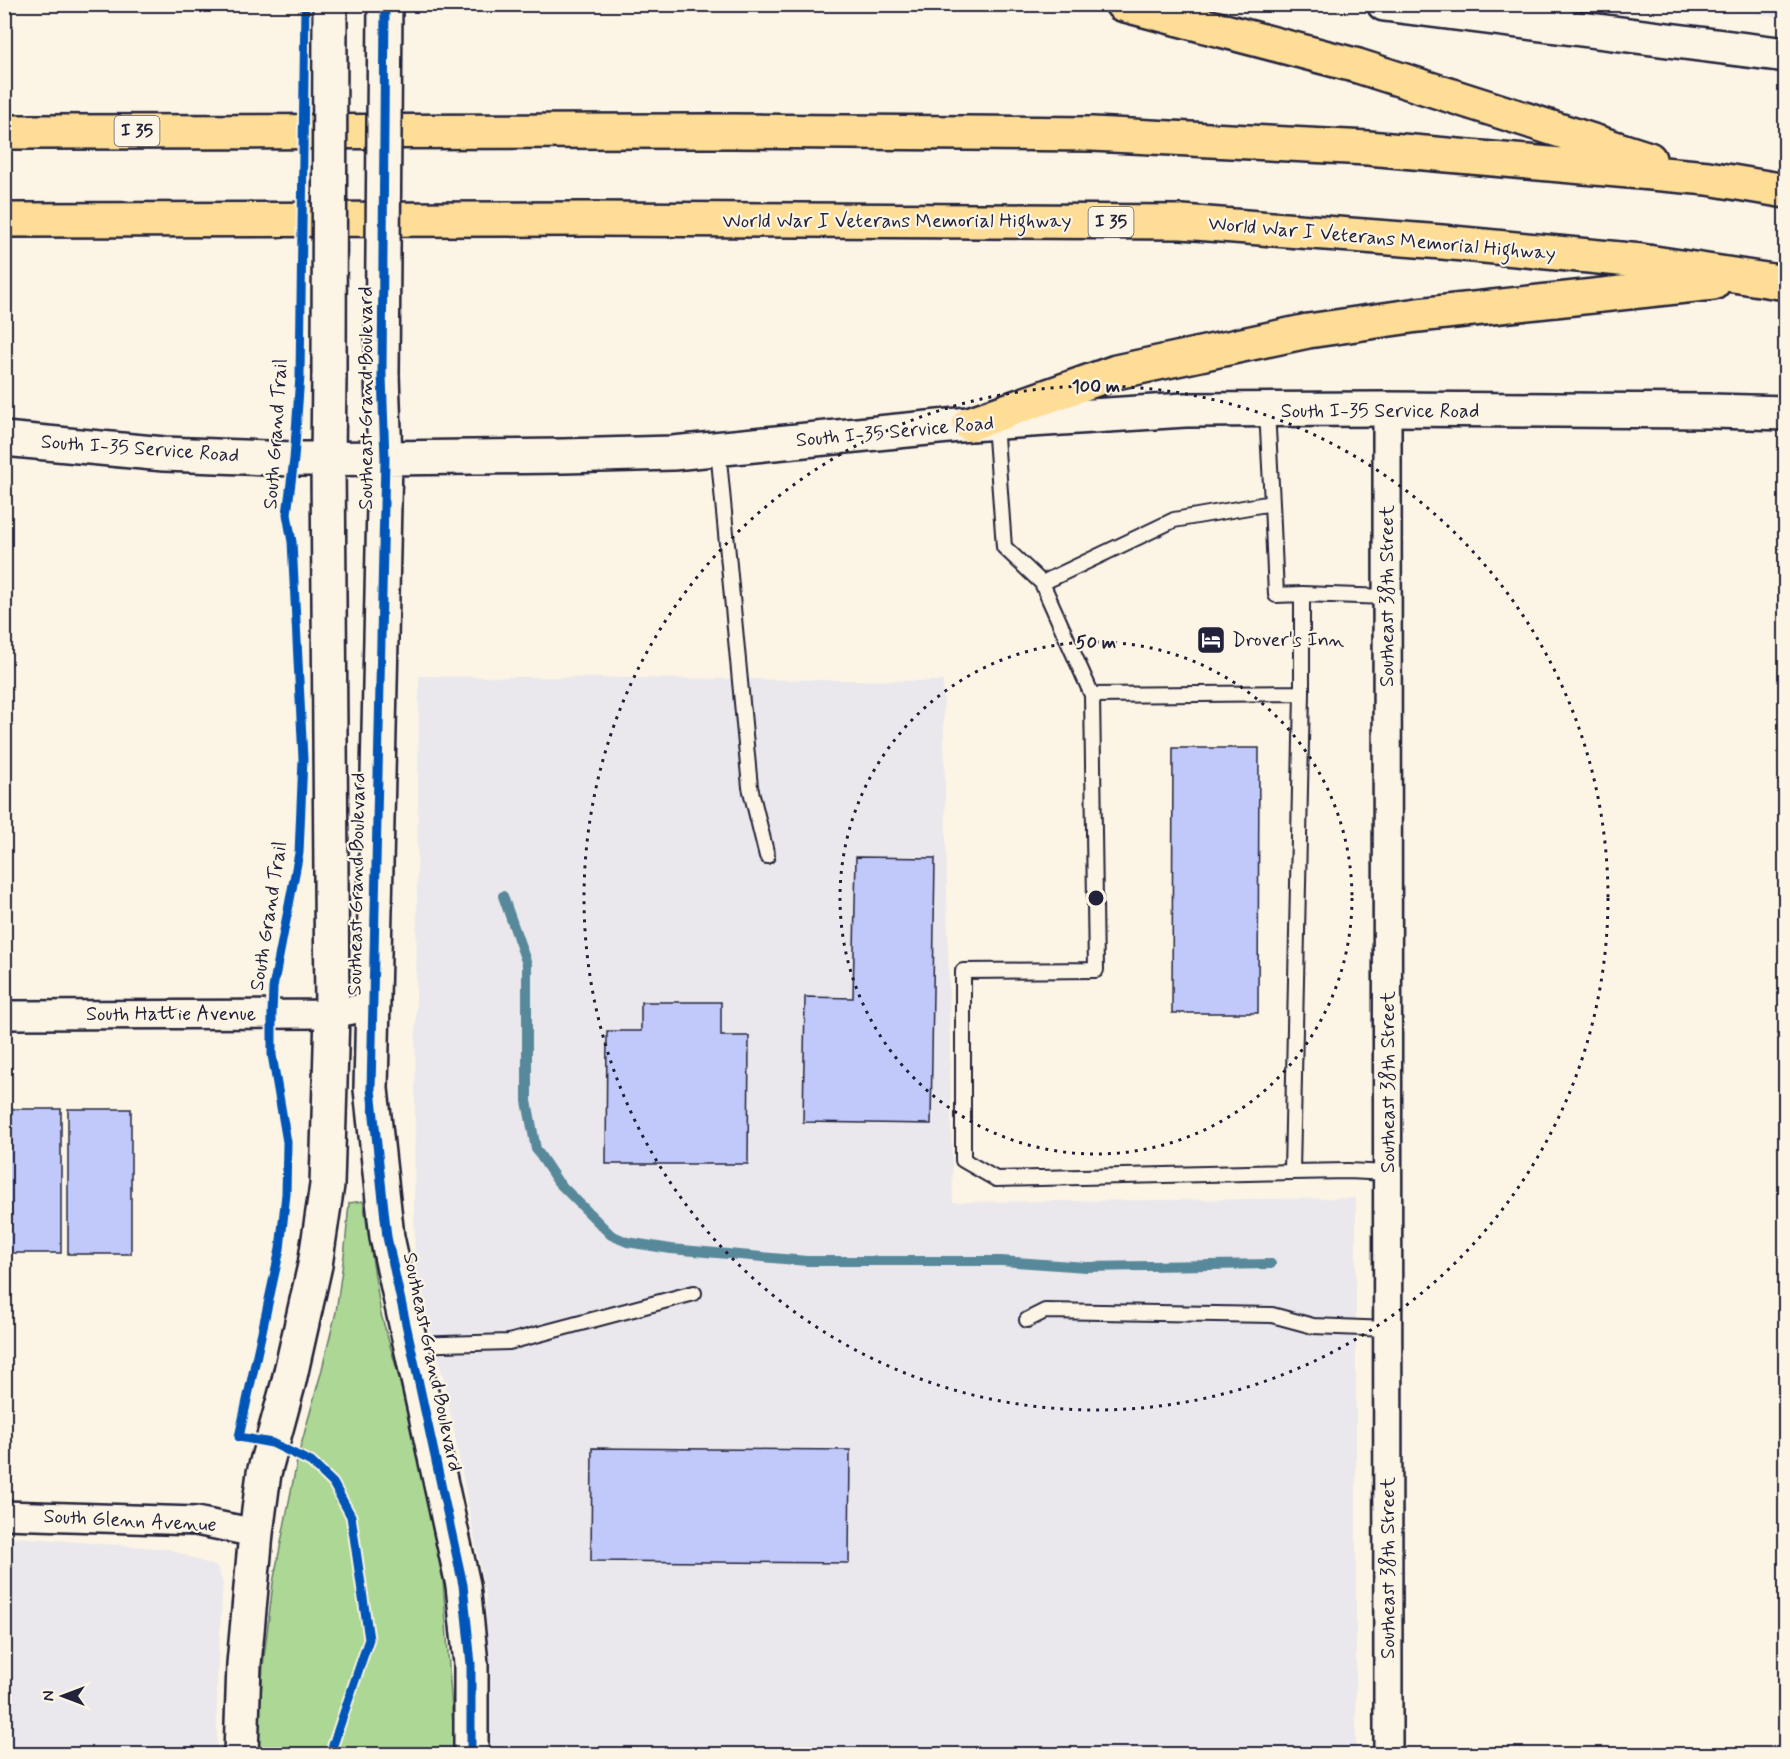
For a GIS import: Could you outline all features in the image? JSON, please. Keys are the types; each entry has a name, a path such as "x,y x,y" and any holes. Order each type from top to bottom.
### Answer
{"highway":[{"path":"1122,4 1358,66 1708,178"},
{"name":"I 35","path":"4,132 730,131 1092,134 1368,148 1708,178 1785,191"},
{"name":"World War I Veterans Memorial Highway","path":"4,220 602,219 1182,222 1442,242 1629,260 1771,280"},
{"path":"982,424 1116,372 1308,331 1418,315 1771,280"}],"street":[{"name":"Southeast Grand Boulevard","path":"241,1755 244,1664 264,1473 288,1385 313,1276 326,1197 332,1014 328,459 330,4"},
{"name":"Southeast Grand Boulevard","path":"385,4 382,375 385,459 371,1089 387,1237 463,1585 471,1664 471,1755"},
{"path":"1399,5 1785,55"},
{"name":"South I-35 Service Road","path":"4,439 164,454 385,459 673,453 982,424 1185,410 1785,413"},
{"name":"Southeast 38th Street","path":"1387,410 1388,1755"},
{"name":"South Hattie Avenue","path":"4,1015 332,1014 372,1006"},
{"name":"South Glenn Avenue","path":"4,1515 196,1521 256,1533"}],"lane":[{"path":"1267,411 1276,595 1387,597"},
{"path":"982,424 1004,547 1042,583 1092,695 1096,970 963,971 963,1160 996,1179 1348,1171 1388,1173"},
{"path":"718,449 750,787 767,855"},
{"path":"1042,583 1174,520 1272,503"},
{"path":"1292,1172 1302,594"},
{"path":"1092,695 1302,693"},
{"path":"411,1345 509,1342 694,1293"},
{"path":"1027,1320 1045,1311 1272,1315 1313,1326 1388,1329"}],"shaded area":[{"path":"1702,5 1785,5 1785,18"},
{"path":"419,676 943,681 953,1202 1356,1198 1356,1754 488,1754 486,1597 444,1380 415,1281"},
{"path":"5,1536 169,1549 217,1567 223,1583 217,1681 217,1754 5,1754"}],"green space":[{"path":"363,1201 381,1314 417,1454 443,1580 455,1754 257,1754 263,1666 273,1583 298,1456 336,1312 349,1203"}],"building":[{"path":"1173,748 1259,748 1258,1013 1172,1013"},
{"path":"856,857 935,858 931,1124 803,1122 805,997 853,998"},
{"path":"641,1002 721,1002 721,1036 749,1036 748,1164 606,1164 607,1031 641,1031"},
{"path":"4,1109 61,1109 61,1253 4,1253"},
{"path":"68,1109 131,1109 131,1254 68,1254"},
{"path":"592,1448 850,1450 849,1563 591,1561"},
{"path":"959,1750 1001,1750 1001,1754 959,1754"}],"waterway":[{"path":"503,896 527,964 527,1101 536,1149 558,1182 611,1235 627,1242 671,1249 807,1261 1001,1261 1086,1267 1271,1264"}],"cycle path":[{"name":"South Grand Trail","path":"305,4 300,376 294,459 287,514 292,542 303,759 299,853 273,988 272,1014 272,1055 287,1142 286,1194 280,1249 239,1437 272,1443 311,1462 333,1483 351,1516 369,1639 330,1754"},
{"path":"385,4 382,375 385,459 371,1089 387,1237 463,1585 471,1664 471,1754"}],"place":[{"name":"Drover's Inn","path":"1211,640"}]}
